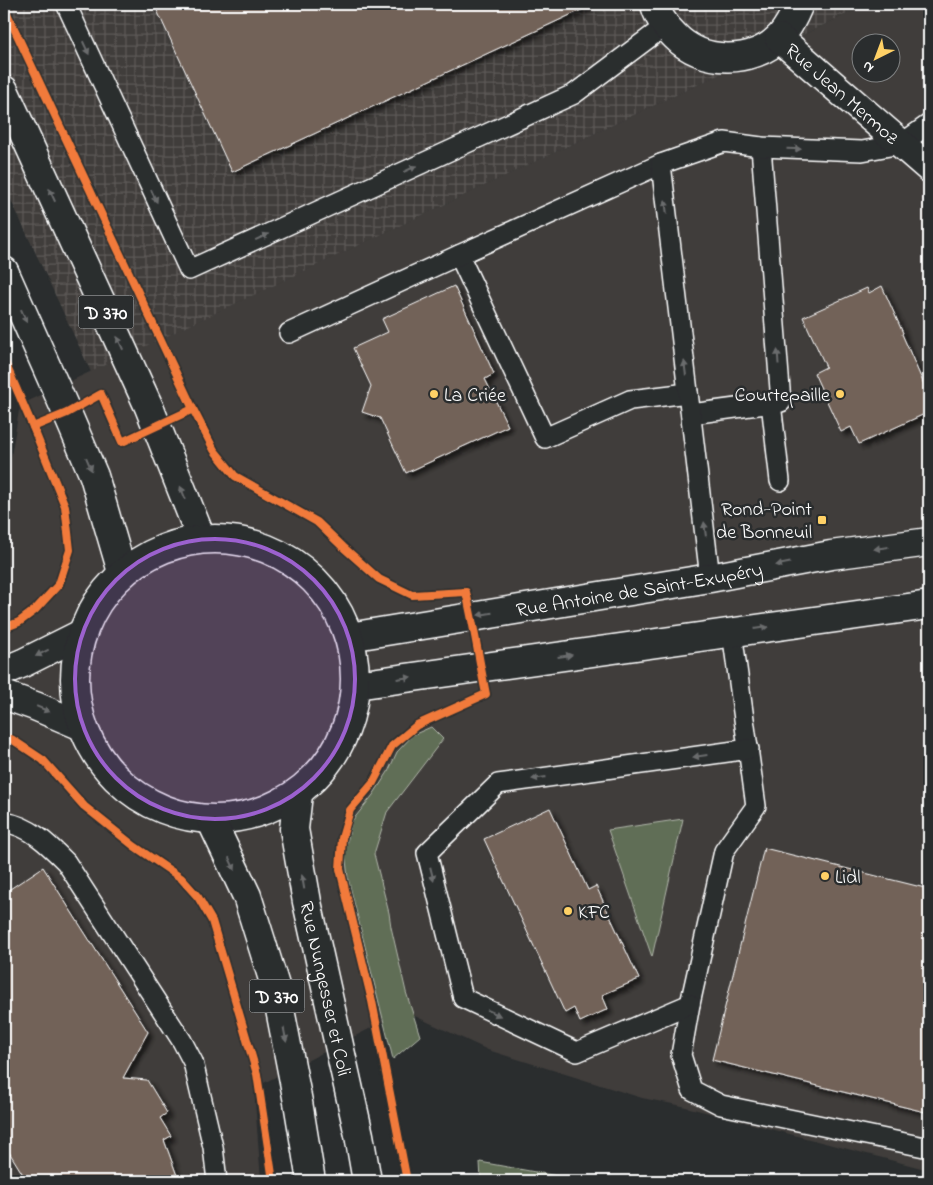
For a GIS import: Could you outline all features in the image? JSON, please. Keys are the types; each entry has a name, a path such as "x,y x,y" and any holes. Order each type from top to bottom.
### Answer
{"main road":[{"path":"660,15 680,42 699,53 720,58 742,57 762,50 779,38 793,20 799,4"},
{"name":"Rue Jean Mermoz","path":"779,38 929,168"},
{"name":"D 370","path":"4,90 149,407 201,538"},
{"path":"4,271 94,476 122,572"},
{"path":"201,538 248,542 292,561 327,594 350,636 356,684 348,726 328,764 298,794 265,811 211,820 182,816 139,798 104,767 82,726 74,695 74,664 81,634 97,600 122,572 158,549 201,538"},
{"name":"Rue Antoine de Saint-Exupéry","path":"350,636 710,578 831,555 929,542"},
{"path":"356,684 929,605"},
{"path":"4,671 81,634"},
{"path":"4,695 82,726"},
{"name":"Rue Nungesser et Coli","path":"298,794 294,829 307,902 359,1135 366,1181"},
{"name":"D 370","path":"211,820 247,896 276,989 311,1181"}],"lane":[{"path":"66,4 189,270 574,94 660,15"},
{"path":"289,334 661,164 724,142 761,147 862,151 901,144 929,124"},
{"path":"691,414 781,402 761,147"},
{"path":"661,164 710,578"},
{"path":"459,255 545,438 630,400 688,393"},
{"path":"770,403 780,481"},
{"path":"732,632 756,806 724,851 690,1004 681,1055 692,1090 721,1105 929,1148"},
{"path":"690,1004 577,1052 463,998 427,853 498,784 748,749"},
{"path":"4,822 15,824 31,831 66,862 182,1041 193,1062 213,1146 217,1181"}],"highlighted area":[{"path":"201,538 248,542 292,561 327,594 349,637 356,685 348,726 328,764 298,794 265,811 211,820 182,816 139,798 104,767 82,726 75,695 74,664 81,634 97,600 122,572 158,549"}],"shaded area":[{"path":"4,4 868,4 91,372 4,185"},
{"path":"868,4 929,4 929,1170 678,1105 642,1098 488,1050 404,1011 254,1088 261,1181 4,1181 4,496 20,405"}],"green space":[{"path":"431,727 443,739 387,812 374,854 406,992 420,1036 393,1059 348,878 345,851 352,821 373,795 388,772 397,752 413,735"},
{"path":"683,819 652,957 608,830"},
{"path":"480,1162 585,1181 481,1181"}],"building":[{"path":"154,4 594,4 232,172"},
{"path":"454,286 494,374 485,379 508,426 406,473 380,418 362,412 371,386 353,348 388,332 382,319"},
{"path":"882,286 929,396 929,412 859,444 851,427 841,432 814,373 826,367 803,317 867,288 869,293"},
{"path":"550,808 588,890 596,886 639,979 602,995 608,1009 580,1022 574,1008 565,1013 484,839"},
{"path":"764,848 929,889 929,1113 712,1060"},
{"path":"43,867 148,1032 123,1078 147,1080 167,1113 160,1118 171,1136 164,1140 179,1181 27,1181 4,1144 4,893"}],"cycle path":[{"path":"4,7 193,409"},
{"path":"4,360 33,427"},
{"path":"4,628 19,622 35,610 59,584 70,550 65,506 33,427 67,413 101,394 122,442 193,409 214,450 235,476 317,522 379,579 412,595 466,592 486,694 417,725 392,746 373,783 350,810 342,838 340,869 372,1001 407,1181"},
{"path":"4,736 43,760 84,806 134,846 181,878 198,897 212,921 257,1074 273,1181"}],"place":[{"name":"La Criée","path":"434,394"},
{"name":"Courtepaille","path":"840,394"},
{"name":"Rond-Point de Bonneuil","path":"822,520"},
{"name":"Lidl","path":"825,876"},
{"name":"KFC","path":"568,911"}]}
